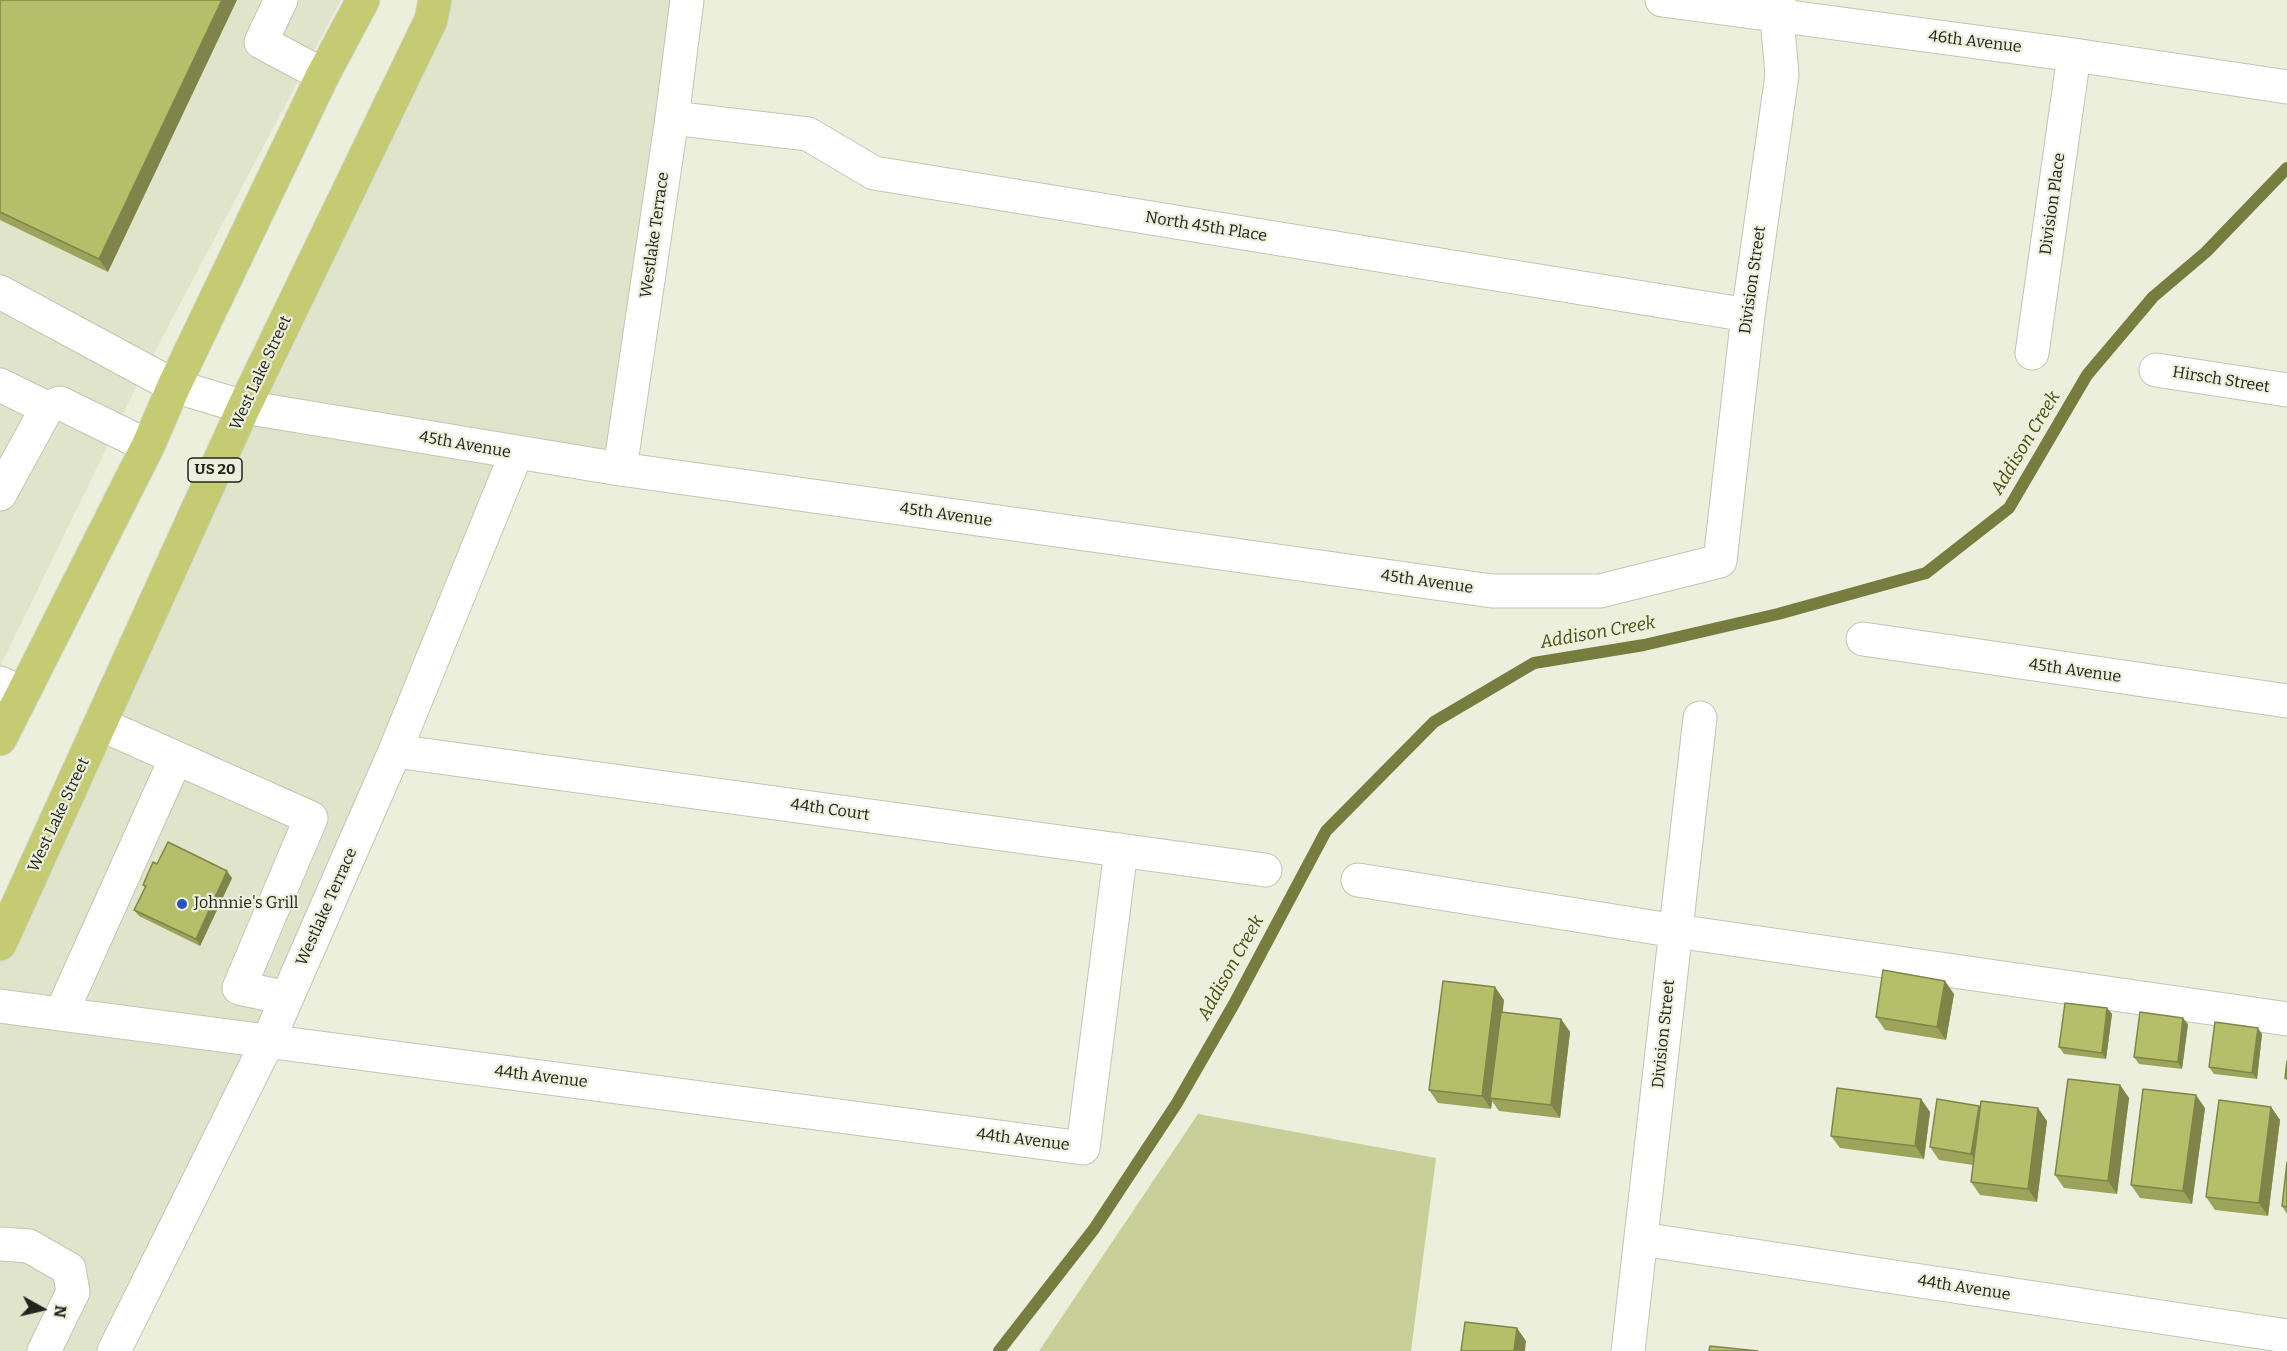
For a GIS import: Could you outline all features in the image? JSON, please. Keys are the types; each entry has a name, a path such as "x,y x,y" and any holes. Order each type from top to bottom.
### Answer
{"main road":[{"path":"0,739 11,688 148,446 174,386 323,75 363,0"},
{"name":"West Lake Street","path":"0,944 244,407 431,20 435,0"}],"street":[{"path":"281,0 261,42 323,75"},
{"name":"Westlake Terrace","path":"620,469 672,118 687,0"},
{"name":"46th Avenue","path":"1662,0 1778,8 2287,87"},
{"name":"Division Street","path":"1720,561 1748,315 1782,75 1778,8"},
{"name":"Division Place","path":"2032,353 2074,55"},
{"name":"North 45th Place","path":"672,118 808,134 873,172 1748,315"},
{"name":"45th Avenue","path":"0,292 174,386 244,407 516,454 1492,591 1600,591 1720,561"},
{"name":"Hirsch Street","path":"2156,370 2287,390"},
{"path":"0,385 47,408"},
{"path":"0,494 47,408 60,403 148,446"},
{"name":"Westlake Terrace","path":"122,1350 287,998 395,751 516,454"},
{"name":"45th Avenue","path":"1863,639 2287,701"},
{"name":"Division Street","path":"1628,1351 1700,718"},
{"path":"100,724 311,818 239,988 287,998"},
{"name":"44th Court","path":"395,751 1265,870"},
{"path":"61,1014 176,758"},
{"name":"44th Avenue","path":"0,1006 1083,1148 1120,850"},
{"path":"1358,880 1676,931 2287,1019"},
{"name":"44th Avenue","path":"1641,1239 2287,1336"},
{"path":"0,1244 29,1246 69,1269 73,1292 45,1351"}],"shaded area":[{"path":"0,0 341,0 137,385 0,667"},
{"path":"435,0 685,0 620,469 516,454 114,1351 0,1351 0,944"}],"green space":[{"path":"1198,1114 1436,1158 1411,1351 1039,1351"}],"building":[{"path":"0,0 222,0 99,259 0,212"},
{"name":"Johnnie's Grill","path":"168,842 227,871 196,939 134,910 146,886 143,885 153,862 157,864"},
{"path":"1883,970 1945,981 1937,1027 1876,1017"},
{"path":"1443,981 1495,987 1482,1096 1429,1090"},
{"path":"2065,1003 2107,1008 2102,1053 2059,1047"},
{"path":"1501,1012 1561,1019 1551,1105 1490,1098"},
{"path":"2140,1012 2183,1018 2178,1062 2134,1057"},
{"path":"2215,1022 2258,1028 2252,1073 2209,1067"},
{"path":"2068,1079 2120,1085 2108,1181 2055,1175"},
{"path":"1837,1088 1921,1099 1915,1146 1831,1136"},
{"path":"2143,1089 2196,1095 2183,1191 2131,1185"},
{"path":"1937,1099 1979,1106 1971,1154 1930,1147"},
{"path":"2219,1100 2271,1107 2259,1203 2206,1197"},
{"path":"1981,1101 2038,1108 2028,1189 1971,1182"},
{"path":"2287,1162 2287,1207 2282,1206"},
{"path":"1465,1322 1517,1328 1514,1351 1461,1351"},
{"path":"1710,1346 1758,1351 1709,1351"}],"waterway":[{"name":"Addison Creek","path":"999,1351 1094,1229 1177,1103 1234,1004 1326,831 1434,722 1534,663 1644,645 1778,614 1926,573 2009,508 2087,375 2153,297 2206,252 2287,168"}],"place":[{"name":"Johnnie's Grill","path":"182,904"}]}
